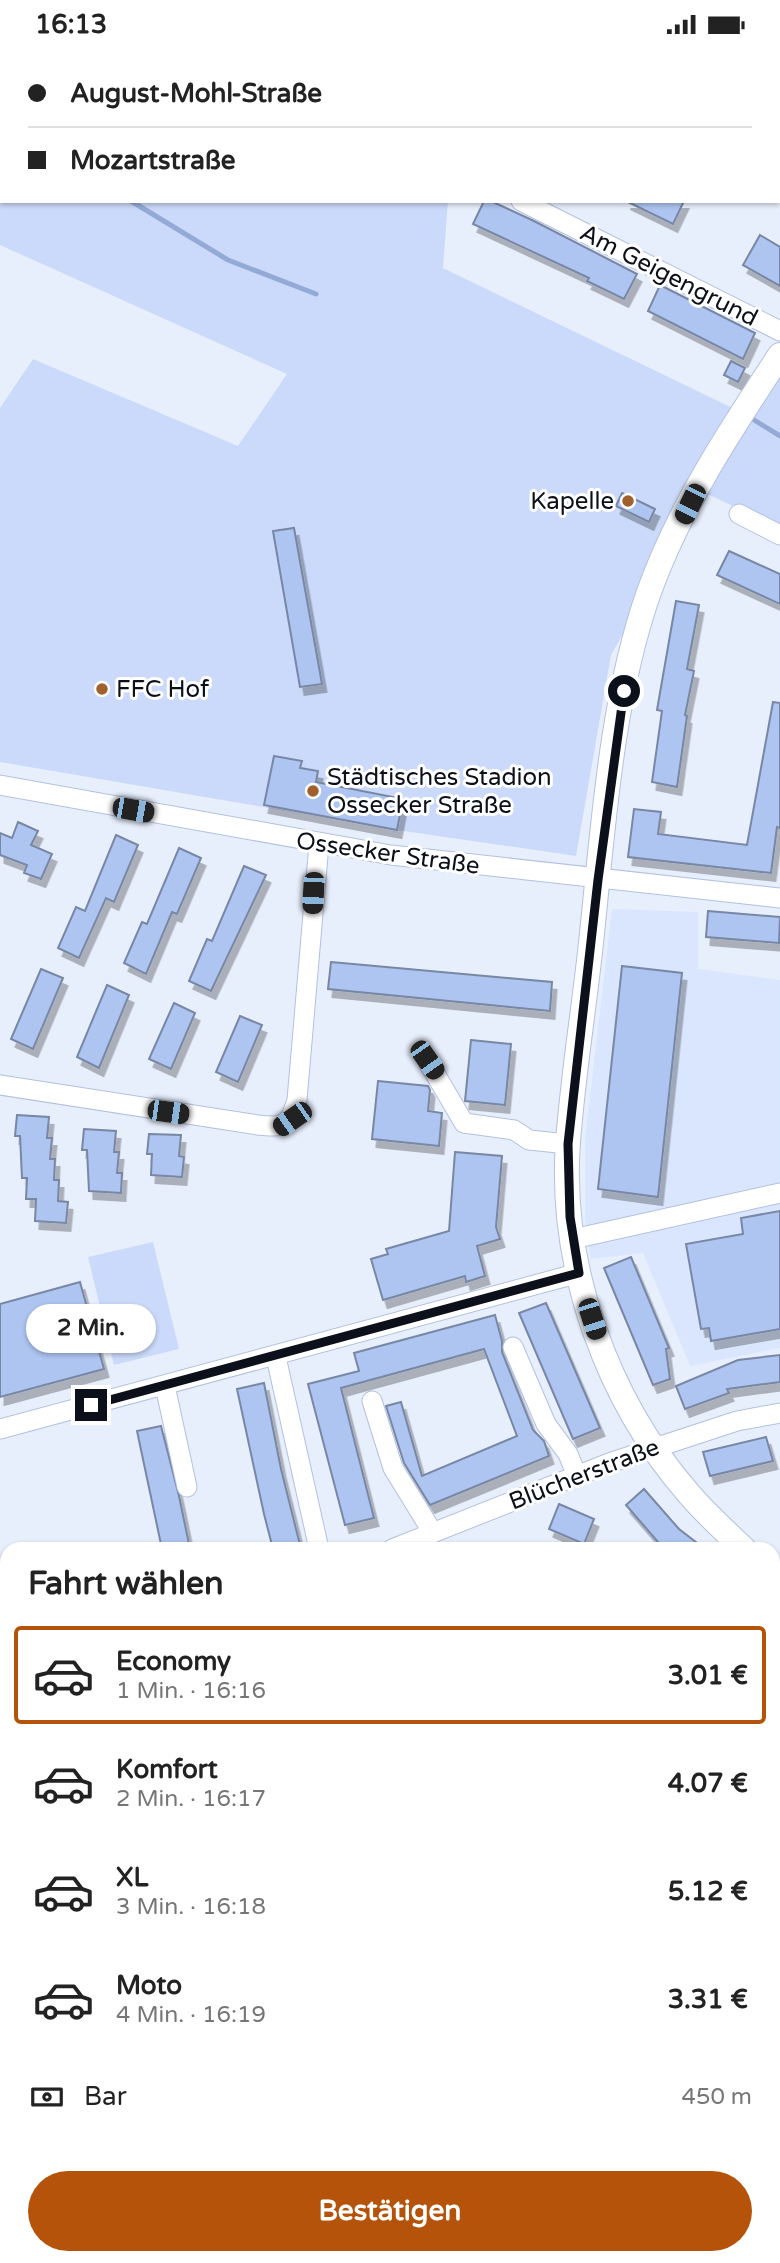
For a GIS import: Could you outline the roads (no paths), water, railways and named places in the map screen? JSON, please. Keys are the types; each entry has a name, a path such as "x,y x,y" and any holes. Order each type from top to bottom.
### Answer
{"main road":[{"path":"737,1542 691,1496 653,1447 628,1406 608,1364 579,1273 568,1184 568,1144 598,880 624,691 649,592 690,504 736,423 780,355"}],"street":[{"name":"Am Geigengrund","path":"525,203 780,331"},
{"path":"739,515 780,535"},
{"name":"Ossecker Straße","path":"0,785 319,844 598,880 780,898"},
{"path":"0,1085 258,1125 280,1127 292,1119 297,1100 319,844"},
{"path":"427,1060 464,1123 514,1130 528,1140 568,1144"},
{"path":"573,1239 780,1193"},
{"path":"0,1429 276,1357 579,1273"},
{"path":"513,1347 546,1424 568,1454 577,1476"},
{"path":"276,1357 317,1542"},
{"path":"165,1386 187,1487"},
{"path":"372,1401 393,1468 433,1533"},
{"name":"Blücherstraße","path":"410,1542 653,1447 737,1421 780,1413"}],"waterway":[{"path":"134,203 228,260 316,294"},
{"path":"751,418 780,436"}],"place":[{"name":"Kapelle","path":"628,501"},
{"name":"FFC Hof","path":"102,689"},
{"name":"Städtisches Stadion Ossecker Straße","path":"313,791"}]}
